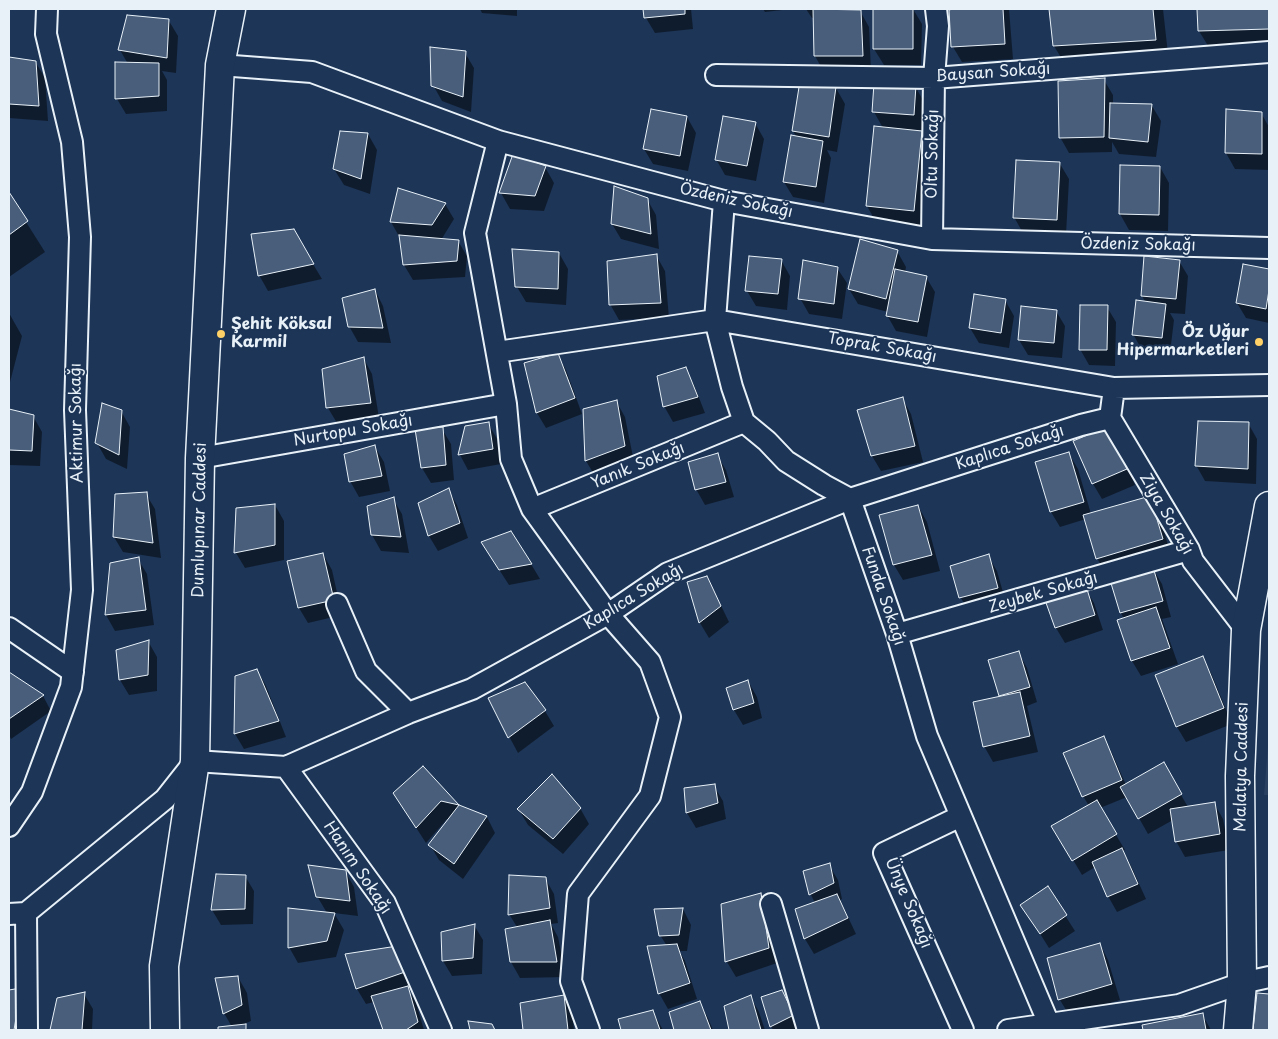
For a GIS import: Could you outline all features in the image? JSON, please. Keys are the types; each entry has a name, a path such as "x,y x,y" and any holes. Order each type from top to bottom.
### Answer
{"main road":[{"name":"Dumlupınar Caddesi","path":"165,1030 164,966 195,761 200,458 220,65 231,9"},
{"name":"Malatya Caddesi","path":"1238,1030 1242,983 1240,776 1246,630 1269,506"}],"street":[{"name":"Aktimur Sokağı","path":"9,826 32,792 71,687 82,590 74,410 80,237 72,142 46,34 47,9"},
{"name":"Oltu Sokağı","path":"932,239 934,78 938,26 936,9"},
{"name":"Baysan Sokağı","path":"716,76 934,78 1269,52"},
{"name":"Özdeniz Sokağı","path":"220,65 312,72 498,141 724,201 932,239 1269,248"},
{"path":"498,141 476,233 506,404 512,459 532,509 608,614 650,662 670,718 650,796 578,894 571,981 589,1030"},
{"path":"724,201 716,320 732,387 744,422 767,441 786,461 850,499"},
{"name":"Toprak Sokağı","path":"497,352 716,320 1114,388 1269,386"},
{"path":"1110,418 1114,388"},
{"name":"Nurtopu Sokağı","path":"200,458 506,404"},
{"name":"Kaplıca Sokağı","path":"195,761 286,767 408,713 472,689 608,614 668,573 850,499 1072,428 1110,418"},
{"name":"Ziya Sokağı","path":"1110,418 1189,550 1193,561 1246,630"},
{"name":"Yanık Sokağı","path":"532,509 744,422"},
{"name":"Funda Sokağı","path":"850,499 897,634 927,736 1049,1024"},
{"name":"Zeybek Sokağı","path":"897,634 1189,550"},
{"path":"337,604 366,670 408,713"},
{"path":"9,628 73,672"},
{"path":"27,1030 17,913 165,799 195,761"},
{"name":"Hanım Sokağı","path":"286,767 385,903 441,1030"},
{"name":"Ünye Sokağı","path":"961,816 884,853 963,1030"},
{"path":"771,904 808,1030"},
{"path":"1008,1030 1179,1005 1242,983 1269,977"}],"shaded area":[{"path":"1269,734 1269,795 1264,795"}],"building":[{"path":"643,9 685,9 685,14 644,18"},
{"path":"813,9 861,10 863,56 814,56"},
{"path":"873,9 913,9 913,49 873,49"},
{"path":"1003,9 1005,44 951,47 949,10"},
{"path":"1049,9 1153,9 1156,40 1053,46"},
{"path":"1197,9 1269,9 1269,29 1198,31"},
{"path":"127,15 169,19 167,58 118,50"},
{"path":"430,47 466,51 463,97 431,86"},
{"path":"9,57 36,61 39,106 9,104"},
{"path":"115,62 159,63 159,96 115,99"},
{"path":"1105,78 1104,137 1059,138 1058,81"},
{"path":"800,81 836,87 829,137 792,131"},
{"path":"874,83 916,85 914,115 872,112"},
{"path":"1110,103 1152,104 1148,142 1109,138"},
{"path":"651,109 687,116 680,156 643,149"},
{"path":"1226,109 1262,112 1262,154 1225,153"},
{"path":"723,116 756,122 747,166 715,160"},
{"path":"874,126 922,131 914,211 866,206"},
{"path":"340,131 368,133 361,179 333,169"},
{"path":"791,135 823,141 816,187 783,182"},
{"path":"513,154 546,166 535,196 499,193"},
{"path":"1016,160 1060,162 1057,220 1013,218"},
{"path":"1120,165 1160,166 1159,215 1119,214"},
{"path":"614,186 648,198 651,234 611,224"},
{"path":"398,188 446,203 432,225 390,222"},
{"path":"9,192 28,221 9,235"},
{"path":"294,229 314,264 258,276 251,234"},
{"path":"399,235 459,240 457,261 403,265"},
{"path":"860,239 898,250 886,299 848,289"},
{"path":"512,249 559,252 558,289 515,287"},
{"path":"657,254 661,303 609,305 607,261"},
{"path":"749,256 782,259 778,294 745,291"},
{"path":"1144,256 1180,260 1176,299 1141,296"},
{"path":"803,260 838,267 834,304 798,299"},
{"path":"1243,264 1269,269 1269,290 1266,309 1236,303"},
{"path":"895,269 927,276 918,322 886,316"},
{"path":"375,289 383,328 348,327 342,298"},
{"path":"974,294 1006,299 1001,333 969,328"},
{"path":"1136,300 1166,304 1162,338 1132,335"},
{"path":"1080,305 1108,305 1107,350 1079,350"},
{"path":"1021,306 1057,310 1054,343 1018,340"},
{"path":"558,353 575,398 536,413 524,363"},
{"path":"364,357 371,403 326,408 322,369"},
{"path":"686,367 698,397 663,407 657,376"},
{"path":"903,397 915,446 871,456 857,410"},
{"path":"617,400 625,446 585,461 583,409"},
{"path":"102,403 122,410 119,455 95,443"},
{"path":"9,409 34,415 32,451 9,450"},
{"path":"1198,421 1249,422 1248,469 1195,466"},
{"path":"489,422 493,449 458,455 465,426"},
{"path":"1109,426 1127,469 1092,484 1073,441"},
{"path":"443,427 446,465 421,468 415,429"},
{"path":"375,445 382,476 349,482 344,454"},
{"path":"1069,452 1084,502 1050,512 1035,462"},
{"path":"718,453 726,482 695,490 688,462"},
{"path":"449,488 460,523 428,536 418,503"},
{"path":"147,492 153,543 113,537 115,494"},
{"path":"1150,496 1163,539 1096,559 1083,515"},
{"path":"394,497 401,537 371,535 367,506"},
{"path":"275,504 275,545 234,553 236,508"},
{"path":"918,505 932,555 893,565 879,515"},
{"path":"511,531 532,564 499,570 481,542"},
{"path":"323,553 334,600 298,608 287,561"},
{"path":"989,554 998,588 959,598 950,566"},
{"path":"139,557 146,610 105,615 110,563"},
{"path":"1153,567 1163,601 1120,613 1110,580"},
{"path":"707,576 721,606 699,623 687,582"},
{"path":"1086,586 1095,615 1055,628 1045,600"},
{"path":"1156,607 1170,648 1131,661 1117,620"},
{"path":"149,640 148,675 119,680 116,650"},
{"path":"1019,651 1030,687 999,696 988,660"},
{"path":"1203,656 1224,708 1176,727 1155,675"},
{"path":"257,669 279,721 234,734 235,676"},
{"path":"9,672 44,695 9,719"},
{"path":"748,680 754,703 733,710 726,688"},
{"path":"525,682 546,710 508,738 488,698"},
{"path":"1020,692 1030,736 983,747 973,702"},
{"path":"1104,736 1122,780 1082,797 1063,753"},
{"path":"1164,762 1182,794 1138,819 1120,787"},
{"path":"423,766 459,805 441,801 416,828 393,793"},
{"path":"552,774 581,808 553,839 517,809"},
{"path":"715,784 718,803 686,813 684,788"},
{"path":"1097,800 1117,834 1072,861 1051,826"},
{"path":"1215,802 1220,834 1175,842 1170,809"},
{"path":"459,805 487,816 454,864 428,845"},
{"path":"1122,848 1138,884 1107,897 1092,862"},
{"path":"830,863 834,883 809,895 803,871"},
{"path":"308,865 346,870 350,901 316,897"},
{"path":"216,874 246,875 245,909 211,910"},
{"path":"509,875 546,877 550,908 508,915"},
{"path":"1048,886 1067,915 1040,934 1020,905"},
{"path":"761,893 769,948 725,962 721,904"},
{"path":"837,894 848,918 804,939 795,909"},
{"path":"288,908 335,913 327,941 288,948"},
{"path":"683,908 679,935 659,936 654,909"},
{"path":"550,920 557,962 510,962 505,929"},
{"path":"475,924 473,958 442,961 441,932"},
{"path":"1100,943 1112,984 1058,1000 1047,958"},
{"path":"677,944 690,983 658,994 647,946"},
{"path":"404,945 405,972 356,989 345,954"},
{"path":"238,976 242,1005 223,1014 215,978"},
{"path":"408,986 418,1022 406,1030 383,1030 371,996"},
{"path":"21,988 14,1030 9,1030 9,990"},
{"path":"782,990 794,1015 770,1027 761,997"},
{"path":"85,992 82,1030 50,1030 57,998"},
{"path":"1257,993 1269,994 1269,1030 1253,1030"},
{"path":"564,995 568,1030 523,1030 520,1003"},
{"path":"751,995 761,1030 729,1030 724,1006"},
{"path":"700,1001 711,1030 674,1030 669,1012"},
{"path":"653,1010 660,1030 621,1030 618,1019"},
{"path":"1203,1013 1206,1030 1143,1030 1142,1025"},
{"path":"468,1021 492,1024 495,1030 470,1030"},
{"path":"246,1024 246,1030 218,1030 218,1027"}],"place":[{"name":"Şehit Köksal Karmil","path":"221,334"},
{"name":"Öz Uğur Hipermarketleri","path":"1259,342"}]}
